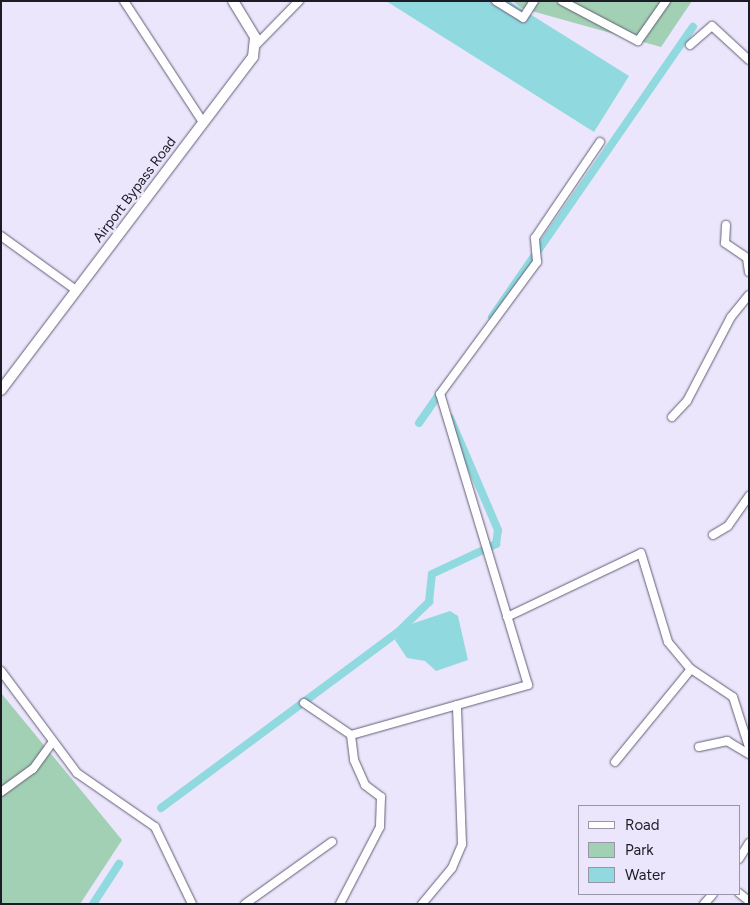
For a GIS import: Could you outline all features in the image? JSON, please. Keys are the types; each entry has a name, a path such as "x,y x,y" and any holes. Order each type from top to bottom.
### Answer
{"street":[{"path":"124,1 204,122"},
{"path":"233,1 256,45 298,1"},
{"path":"496,1 523,18 534,1"},
{"path":"562,1 638,41 666,1"},
{"path":"690,45 712,26 749,60"},
{"name":"Airport Bypass Road","path":"1,390 162,172 204,122 253,57 256,45"},
{"path":"351,735 528,685 440,394 537,262 535,238 600,142"},
{"path":"726,225 725,243 747,258 749,272"},
{"path":"1,236 76,290"},
{"path":"672,417 687,401 730,317 749,295"},
{"path":"713,535 728,526 749,496"},
{"path":"507,618 641,554 668,642 691,669 732,697 749,747"},
{"path":"615,762 691,669"},
{"path":"1,671 53,740 91,786 155,826 192,904"},
{"path":"304,703 351,735 354,760 365,785 381,797 380,827 340,904"},
{"path":"422,904 452,868 462,844 457,705"},
{"path":"1,792 33,769 53,740"},
{"path":"699,747 727,742 749,754"},
{"path":"244,904 332,842"},
{"path":"740,858 749,844"}],"green space":[{"path":"513,1 692,1 661,47 521,8"},
{"path":"1,693 122,840 80,904 1,904"}],"water":[{"path":"386,1 509,1 629,76 594,132"},
{"path":"450,611 458,616 468,660 436,671 425,661 407,658 395,640 408,625"}],"waterway":[{"path":"492,317 693,27"},
{"path":"419,423 442,390"},
{"path":"161,808 397,633 429,602 432,574 496,544 498,530 450,418"},
{"path":"93,904 119,864"}]}
